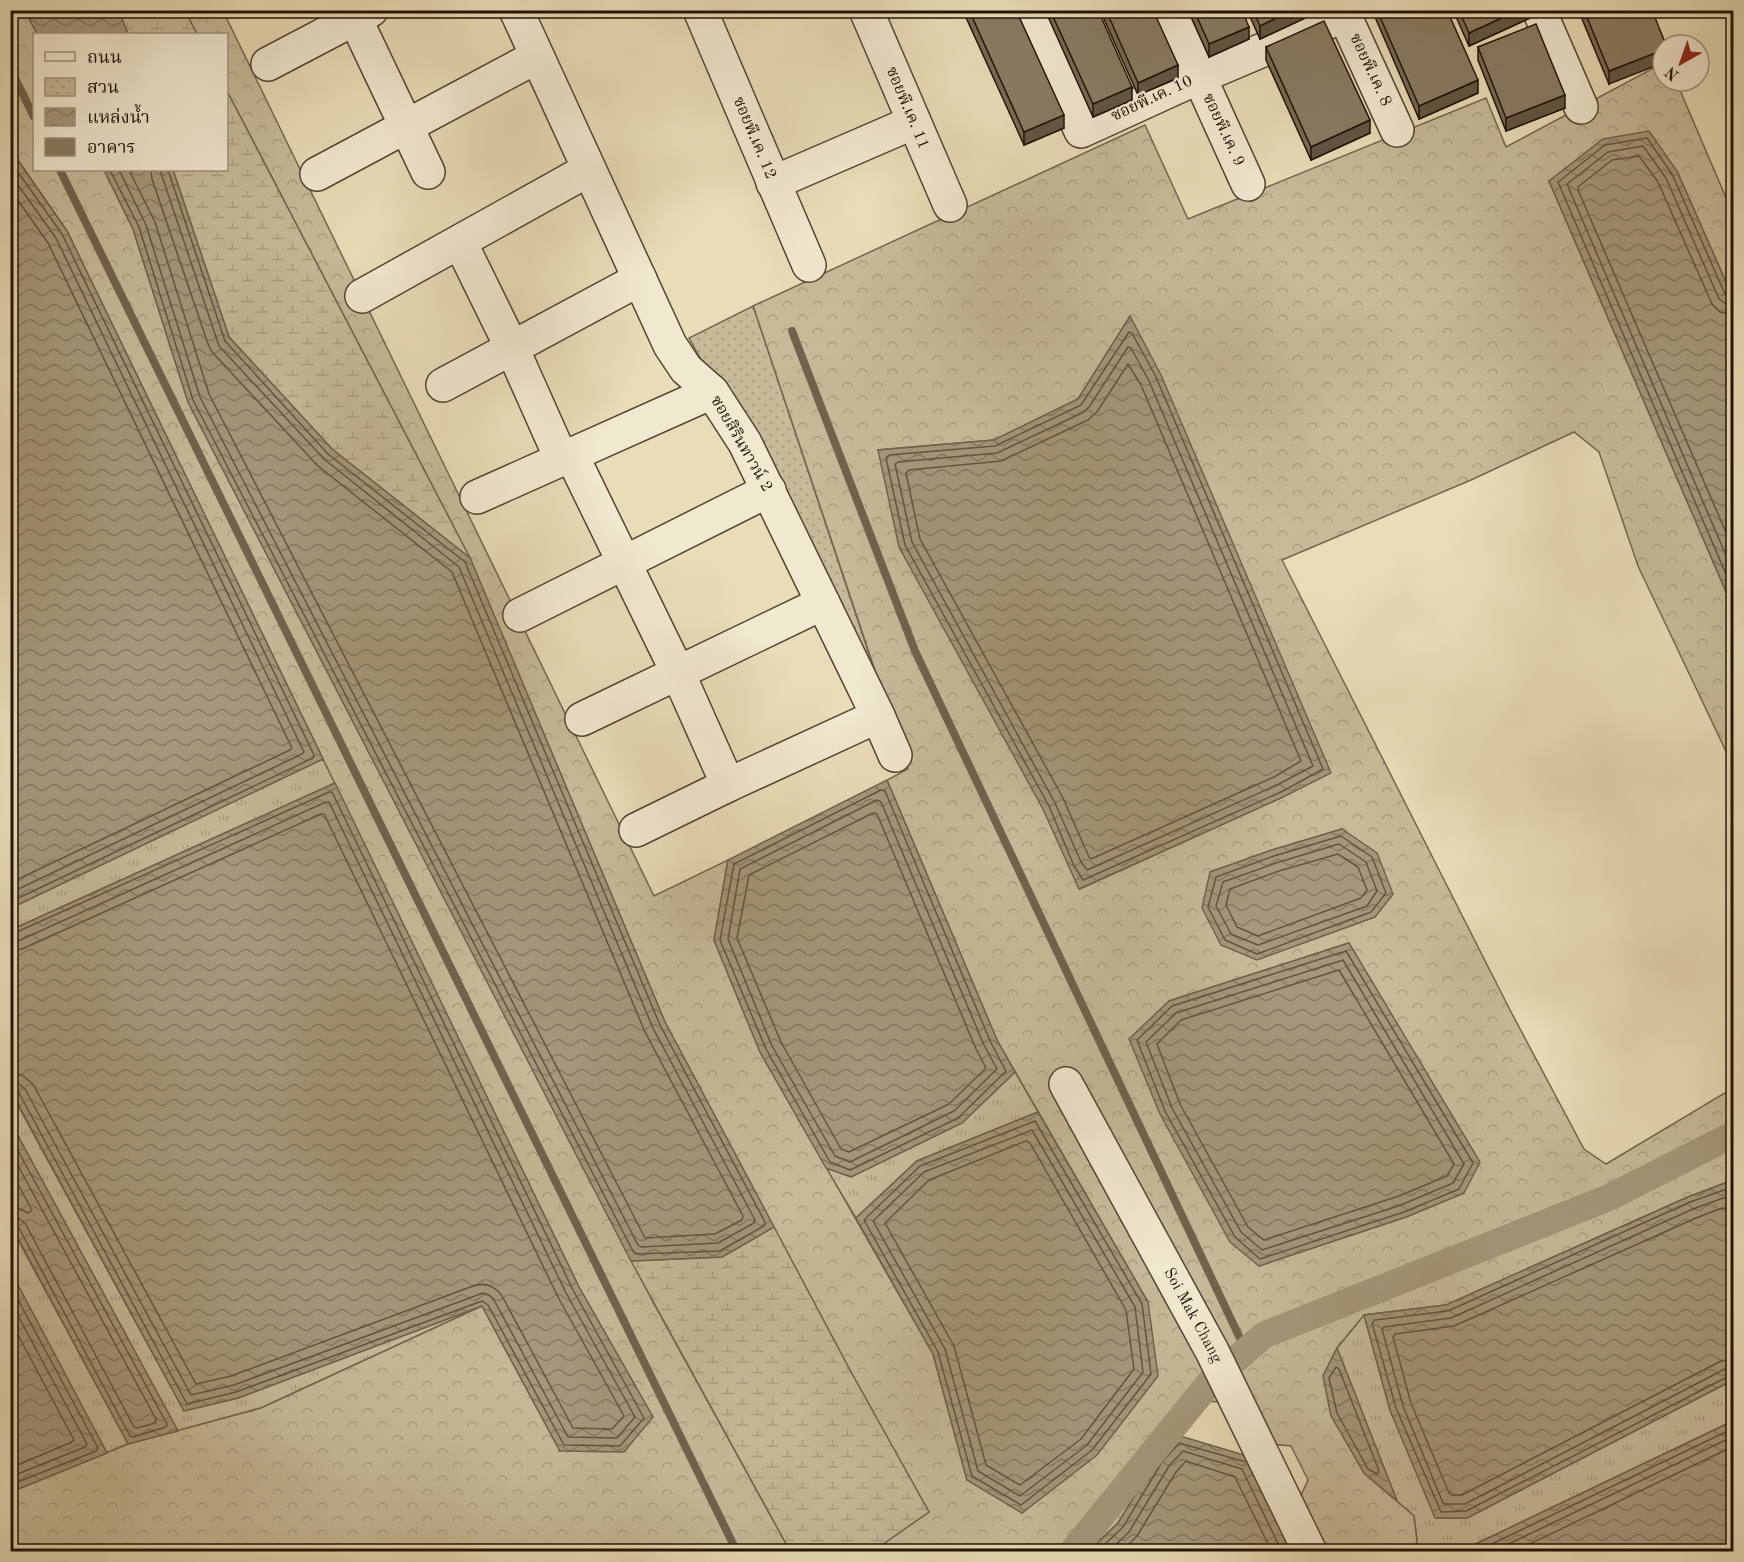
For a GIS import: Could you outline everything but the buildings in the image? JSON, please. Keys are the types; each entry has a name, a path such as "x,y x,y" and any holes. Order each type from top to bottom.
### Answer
{"street":[{"name":"ซอยสิรินทาวน์ 2","path":"516,10 670,345 686,369 712,392 745,444 895,755"},
{"name":"ซอยพี.เค. 12","path":"700,10 809,265"},
{"name":"ซอยพี.เค. 11","path":"866,10 950,205"},
{"name":"ซอยพี.เค. 10","path":"1028,10 1081,132 1343,13"},
{"name":"ซอยพี.เค. 9","path":"1169,10 1248,184"},
{"path":"1539,10 1581,106"},
{"path":"268,64 359,13 406,126 428,172"},
{"name":"ซอยพี.เค. 8","path":"1343,13 1397,130"},
{"path":"317,174 536,57"},
{"path":"773,183 914,122"},
{"path":"362,296 588,170"},
{"path":"460,242 566,456 678,673 728,785"},
{"path":"443,385 640,279"},
{"path":"477,497 712,392"},
{"path":"520,615 769,490"},
{"path":"582,719 823,603"},
{"path":"636,830 878,716"},
{"name":"Soi Mak Chang","path":"1066,1084 1212,1351 1310,1551"}],"green space":[{"path":"25,10 36,33 33,33 33,171 104,171 133,229 188,402 654,1304 790,1551 11,1552 11,1492 128,1444 261,1408 482,1306 560,1451 653,1417 579,1287 67,231 11,150 11,11"},
{"path":"119,11 185,11 196,33 128,33"},
{"path":"185,11 223,11 654,896 728,860 714,940 760,1052 933,1354 967,1480 1148,1302 997,1040 887,780 908,769 753,306 1145,125 1188,219 1486,98 1506,147 1651,69 1651,93 1681,93 1733,214 1733,298 1677,171 1549,181 1733,608 1733,766 1638,566 1599,452 1574,432 1471,480 1282,560 1510,1010 1584,1149 1606,1164 1733,1088 1733,1180 1688,1197 1446,1305 1364,1315 1337,1348 1323,1376 1364,1473 1414,1516 1417,1541 1414,1551 1319,1551 1296,1506 1308,1480 1291,1446 1271,1444 1219,1402 1206,1401 1158,1458 1118,1523 1088,1551 873,1551 929,1512 851,1372 665,1022 470,558 228,93 228,33 196,33","holes":["1130,317 1283,797 1080,889 878,450 994,440 1078,399","1342,829 1210,872 1272,850","1349,943 1464,1193 1406,1217 1259,1266 1169,1001"]},
{"path":"228,93 470,558 332,449 229,337 173,171 228,171"},
{"path":"753,306 876,675 689,338"},
{"path":"323,759 335,783 11,930 11,908"},
{"path":"1015,1072 1038,1112 917,1161 856,1218 826,1168 851,1177 962,1123"},
{"path":"10,1091 184,1411 238,1398 482,1306 261,1408 178,1431 11,1123"},
{"path":"10,1225 128,1444 107,1453 11,1272"},
{"path":"774,1227 929,1512 873,1551 790,1551 631,1261 722,1257"},
{"path":"1364,1315 1390,1410 1436,1518 1467,1518 1733,1380 1733,1421 1461,1551 1414,1551 1417,1541 1414,1516 1397,1501 1337,1348"}],"water":[{"path":"25,11 119,11 128,33 36,33"},
{"path":"1649,131 1677,171 1733,298 1733,608 1549,181 1603,139"},
{"path":"14,155 67,231 323,759 11,908 10,156"},
{"path":"104,171 173,171 229,337 332,449 470,558 665,1022 774,1227 722,1257 631,1261 188,402 133,229"},
{"path":"1130,316 1161,375 1331,773 1079,889 1043,809 899,547 878,450 994,440 1078,399"},
{"path":"887,780 997,1040 1015,1072 962,1123 851,1177 826,1168 760,1052 714,940 728,860"},
{"path":"335,783 579,1287 653,1417 624,1452 560,1451 482,1306 238,1398 184,1411 11,1091 11,930"},
{"path":"1342,829 1377,853 1393,894 1375,917 1257,960 1221,945 1202,908 1210,872"},
{"path":"1349,943 1480,1162 1464,1193 1406,1217 1259,1266 1230,1242 1160,1114 1129,1039 1169,1001"},
{"path":"1038,1112 1148,1302 1158,1376 1097,1455 1022,1513 967,1480 933,1354 856,1218 917,1161"},
{"path":"11,1123 178,1431 128,1444 11,1225"},
{"path":"1728,1182 1734,1192 1733,1380 1467,1518 1435,1518 1390,1410 1364,1315 1446,1305 1688,1197"},
{"path":"11,1272 107,1453 10,1492"},
{"path":"1337,1348 1397,1501 1364,1473 1331,1416 1323,1376"},
{"path":"1733,1421 1733,1551 1461,1551"},
{"path":"1177,1435 1251,1457 1297,1552 1088,1552 1118,1523 1158,1458"}],"waterway":[{"path":"10,68 33,115"},
{"path":"60,171 737,1552"},
{"path":"792,331 915,651 1246,1351"},
{"path":"1072,1552 1210,1382 1264,1335 1608,1198 1734,1134"}]}
